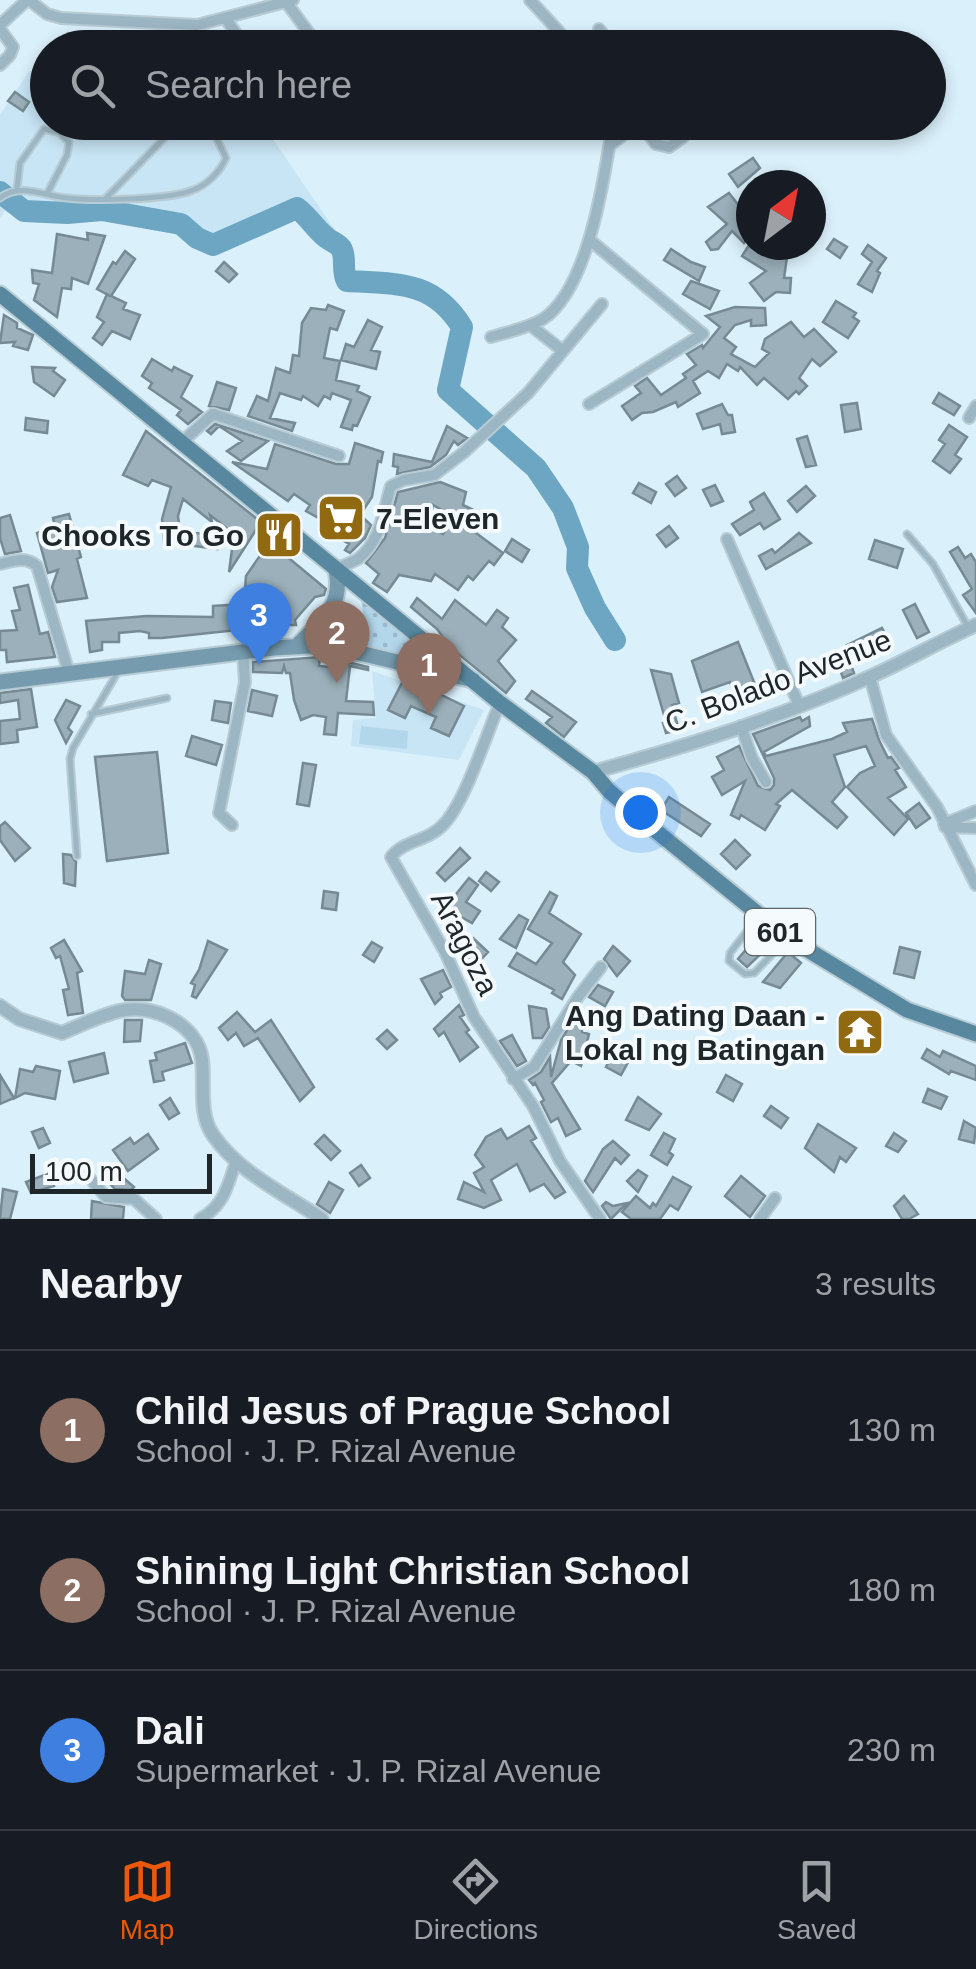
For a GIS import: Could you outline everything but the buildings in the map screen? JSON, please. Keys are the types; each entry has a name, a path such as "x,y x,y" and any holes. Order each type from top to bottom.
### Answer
{"main road":[{"path":"0,294 472,680"},
{"path":"297,646 331,612 337,594 336,570"},
{"name":"601","path":"0,682 326,645 472,680 593,772 609,791 788,938 907,1010 976,1034"}],"street":[{"path":"0,65 13,47 0,27 28,0 46,14 61,18 197,25 290,1 309,30"},
{"path":"530,0 558,30"},
{"path":"226,19 234,30"},
{"path":"491,337 530,324 551,312 559,302 591,241 611,140"},
{"path":"610,145 617,140"},
{"path":"653,140 669,147 678,140"},
{"path":"590,404 703,334 591,241"},
{"path":"336,570 356,560 373,540 386,515 391,486 434,475 446,467 528,393 602,304"},
{"path":"530,324 562,351"},
{"path":"968,418 976,406"},
{"path":"182,442 213,414 340,456"},
{"path":"727,540 800,705"},
{"path":"0,564 29,560 37,566 69,673"},
{"name":"C. Bolado Avenue","path":"593,772 688,746 800,705 870,677 972,626"},
{"path":"232,825 220,814 245,682 243,652"},
{"path":"870,677 886,734 937,807 976,885"},
{"name":"Aragoza","path":"500,703 446,822 429,837 397,849 391,856 445,952 474,1017 533,1106 560,1161 600,1219"},
{"path":"741,726 752,758 766,782"},
{"path":"944,825 976,812"},
{"path":"944,825 976,828"},
{"path":"513,1079 534,1067 601,966"},
{"path":"0,1006 19,1018 62,1034 124,1010 172,1018 196,1037 202,1058 205,1121 214,1137 236,1161 322,1219"},
{"path":"200,1219 213,1212 225,1196 236,1161"},
{"path":"88,1174 106,1198 134,1200 156,1219"},
{"path":"760,1219 776,1198"}],"lane":[{"path":"16,188 20,163 36,140"},
{"path":"46,194 68,155 68,140"},
{"path":"106,198 162,140"},
{"path":"0,198 16,188 70,198 163,196 194,190 220,171 226,158 217,140"},
{"path":"907,534 933,564 972,626"},
{"path":"77,856 70,759 120,667"},
{"path":"92,714 167,698"},
{"path":"760,915 728,961 745,974 754,973 788,938"}],"shaded area":[{"path":"30,70 30,140 274,140 339,236 327,233 303,203 294,200 217,236 205,237 178,218 106,206 24,204 6,209 0,218 0,115"},
{"path":"361,600 453,674 329,645 346,635 363,613"},
{"path":"372,671 484,710 459,760 351,746 353,720 376,718"},
{"path":"361,726 408,731 407,749 359,744"}],"waterway":[{"path":"0,192 24,211 102,210 181,224 213,245 297,208 341,248 347,281 398,284 439,300 462,327 448,390 536,468 563,508 578,547 577,568 615,640"}],"place":[{"name":"7-Eleven","path":"341,518"},
{"name":"Chooks To Go","path":"279,535"},
{"name":"Dali","path":"259,665"},
{"name":"Shining Light Christian School","path":"337,683"},
{"name":"Child Jesus of Prague School","path":"429,715"},
{"name":"Ang Dating Daan - Lokal ng Batingan","path":"860,1032"}]}
